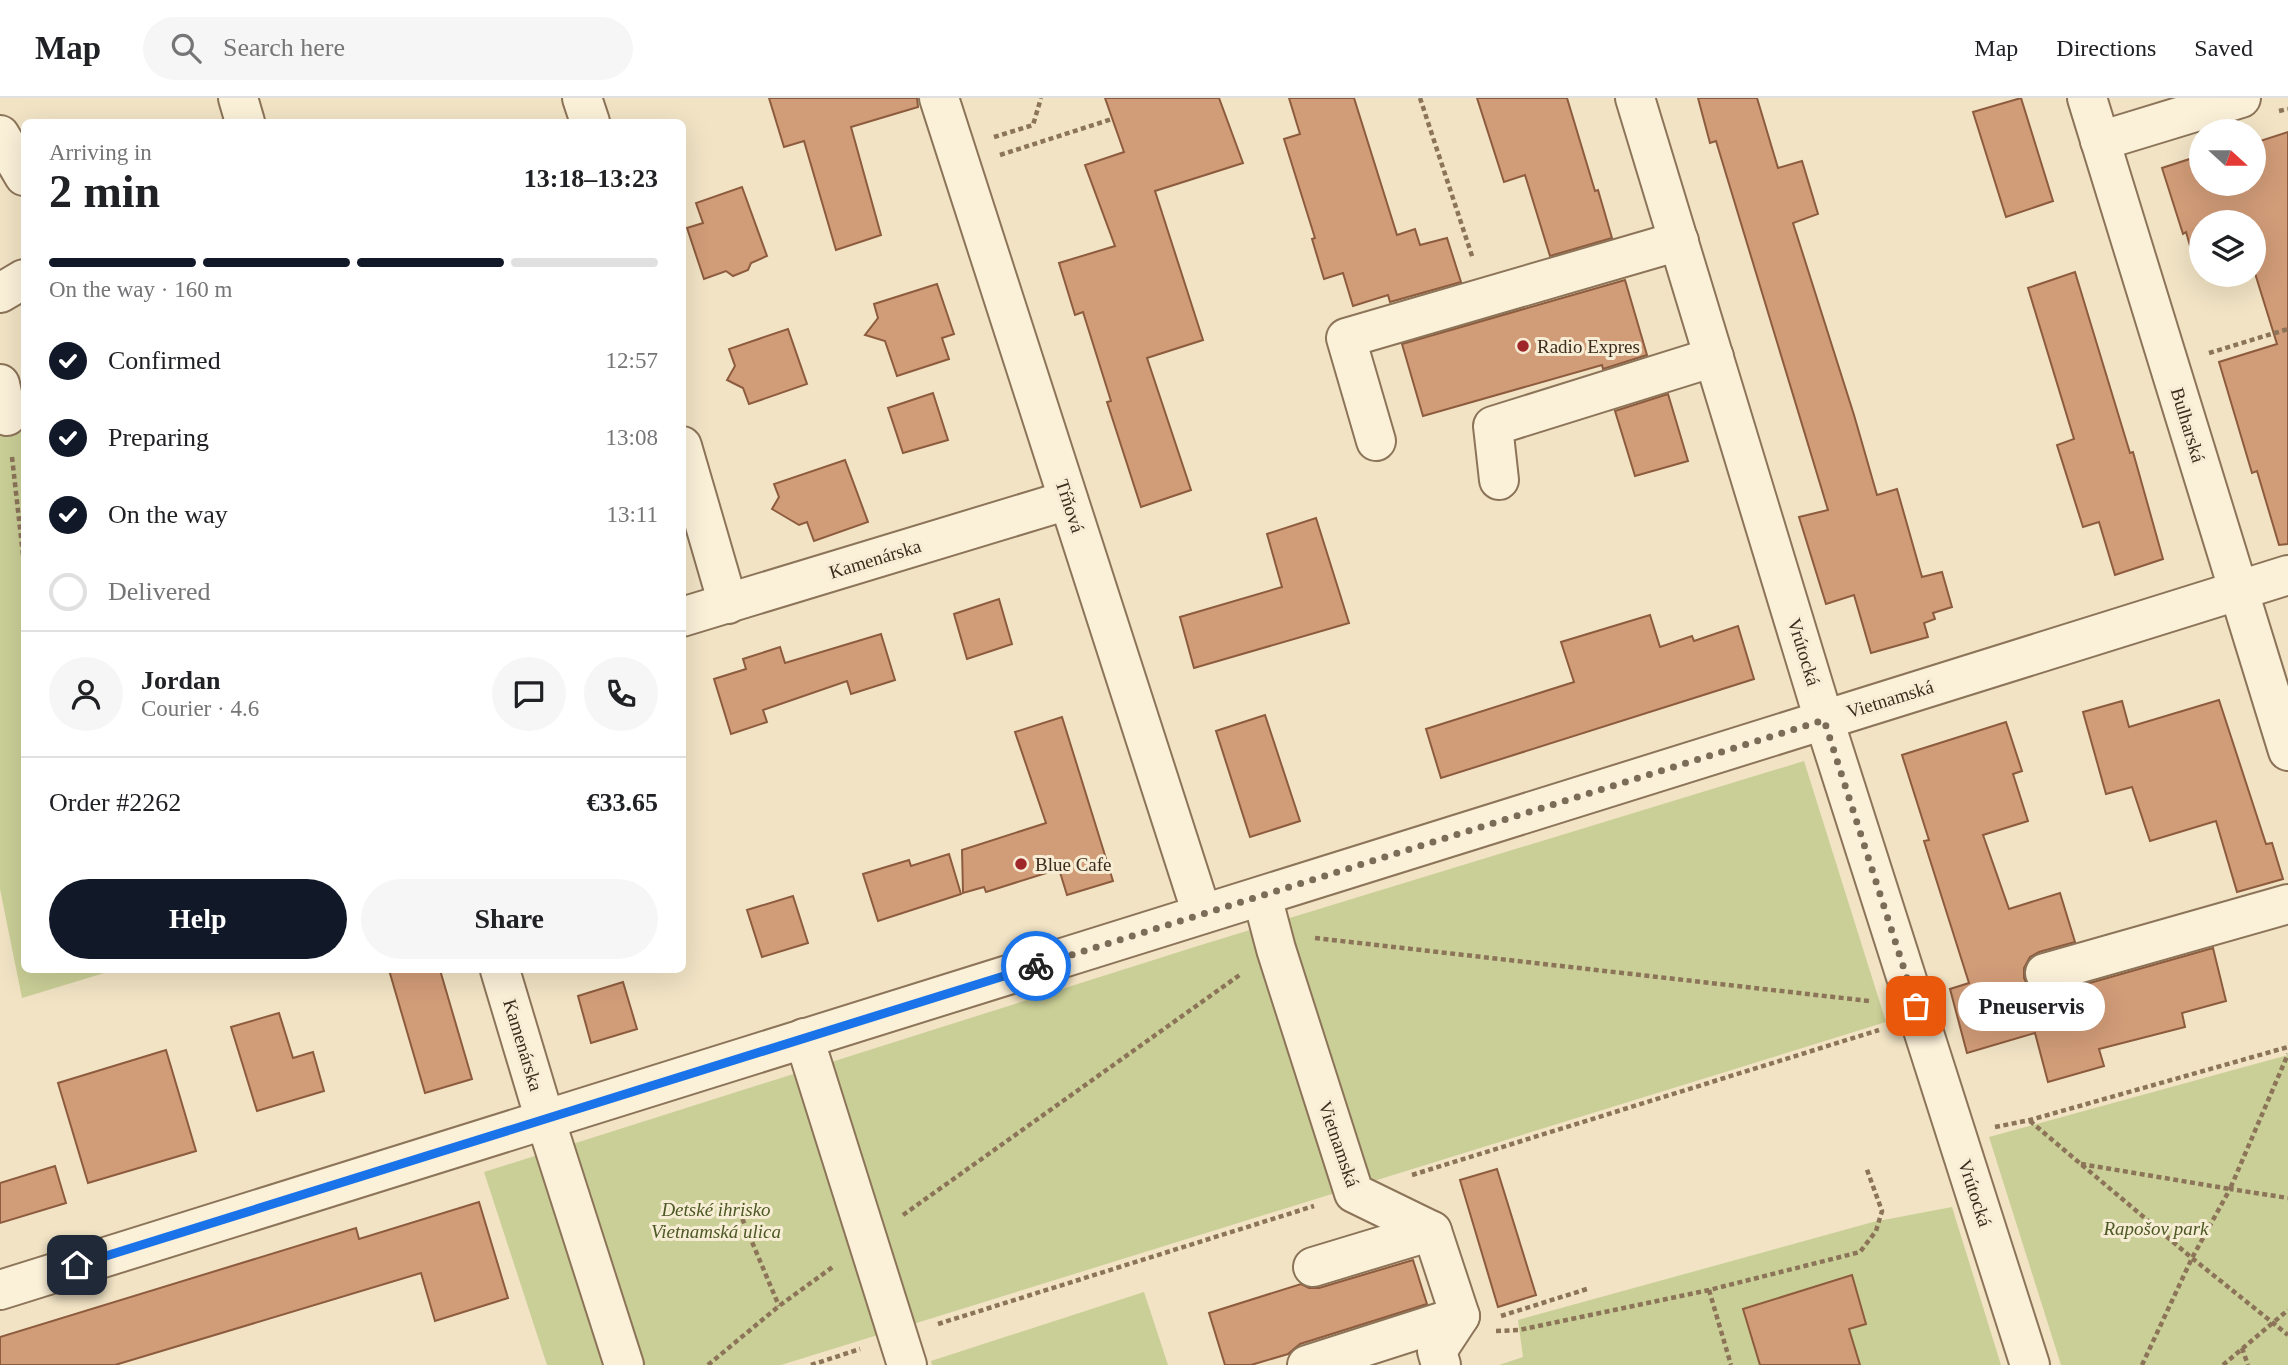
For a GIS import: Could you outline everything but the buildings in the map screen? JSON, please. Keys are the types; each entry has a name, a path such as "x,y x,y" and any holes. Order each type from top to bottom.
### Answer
{"street":[{"path":"238,98 244,119"},
{"path":"582,98 589,119"},
{"name":"Tŕňová","path":"939,98 1202,914"},
{"name":"Vrútocká","path":"1635,98 1824,720 2030,1365"},
{"name":"Bulharská","path":"2087,98 2288,751"},
{"path":"2100,141 2241,98"},
{"path":"0,135 21,171"},
{"path":"1376,441 1346,338 1679,241"},
{"path":"0,293 21,281"},
{"path":"1499,480 1493,426 1714,357"},
{"path":"686,460 728,604"},
{"name":"Kamenárska","path":"686,616 1068,500"},
{"name":"Vietnamská","path":"0,1290 2288,575"},
{"name":"Vietnamská","path":"1262,896 1276,949 1354,1193 1432,1231"},
{"path":"2045,973 2288,904"},
{"name":"Kamenárska","path":"501,973 624,1365"},
{"path":"804,1038 907,1365"},
{"path":"1313,1267 1432,1231 1460,1316"},
{"path":"1307,1365 1460,1316"},
{"path":"1441,1365 1437,1351 1460,1316"}],"path":[{"path":"991,138 1033,125 1041,98"},
{"path":"1420,98 1476,267"},
{"path":"997,156 1112,119"},
{"path":"2169,365 2288,328"},
{"path":"3,400 21,541"},
{"path":"708,1365 779,1306 868,1240 1276,949 1301,936 1916,1006"},
{"path":"1956,1135 2030,1120 2288,1047"},
{"path":"2142,1365 2192,1258 2230,1189 2288,1054"},
{"path":"2030,1120 2192,1258 2288,1335"},
{"path":"2081,1164 2288,1198"},
{"path":"1519,1330 1709,1290 1860,1252 1876,1231 1882,1211 1866,1167"},
{"path":"739,1211 779,1306"},
{"path":"1516,1311 1590,1288"},
{"path":"1709,1290 1731,1365"},
{"path":"2222,1365 2288,1310"},
{"path":"2242,1348 2248,1365"}],"green space":[{"path":"21,411 21,973 104,973 22,998 0,889 0,418"},
{"name":"Detské ihrisko Vietnamská ulica","path":"1804,761 1886,1022 781,1365 547,1365 484,1172 1201,945"},
{"name":"Rapošov park","path":"2288,1055 2288,1365 2061,1365 1989,1137"},
{"path":"1952,1207 2001,1365 1499,1365 1523,1357 1518,1320 1873,1222"},
{"path":"1144,1292 1168,1365 932,1365 931,1361"}],"way so far":[{"path":"1036,966 1824,720 1916,1006"}],"place":[{"name":"Radio Expres","path":"1523,346"},
{"name":"Blue Cafe","path":"1021,864"},
{"name":"Pneuservis","path":"1916,1006"}],"route":[{"path":"77,1265 1036,966"}]}
